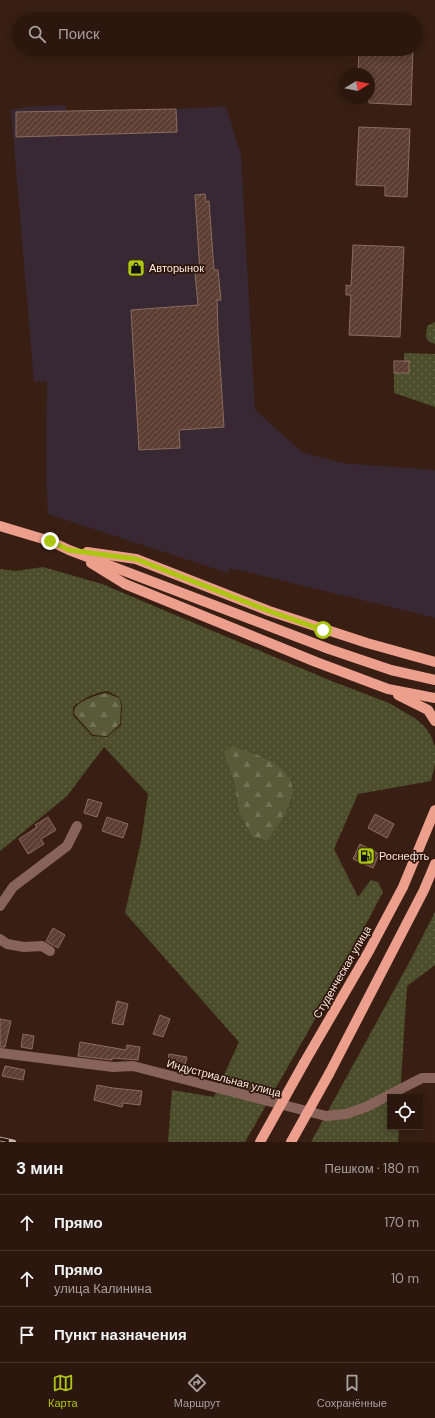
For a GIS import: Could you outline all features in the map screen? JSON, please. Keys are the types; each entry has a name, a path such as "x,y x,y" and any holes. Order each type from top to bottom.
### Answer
{"main road":[{"path":"0,526 50,541 69,550 329,649 391,670 435,680"},
{"path":"69,550 136,559 269,611 367,643 435,662"},
{"path":"69,550 125,584 316,662 388,689 428,710 435,722"},
{"path":"367,643 435,654"},
{"path":"388,689 435,698"},
{"name":"Студенческая улица","path":"260,1142 369,951 403,887 435,810"},
{"path":"291,1142 329,1074 424,890 435,864"}],"street":[{"path":"0,906 13,887 67,846 77,826"},
{"path":"0,939 7,944 24,947 42,946 50,951"},
{"name":"Индустриальная улица","path":"0,1053 112,1067 133,1066 326,1116 346,1114 366,1107 422,1078 435,1078"}],"shaded area":[{"name":"Авторынок","path":"65,105 67,111 176,109 226,106 241,155 255,410 302,452 341,463 435,470 435,618 230,568 228,573 48,514 46,475 47,381 34,382 11,110 26,107"}],"green space":[{"path":"435,322 435,344 428,341 426,336 427,326"},
{"path":"404,353 435,354 435,407 394,393 394,373 404,361"},
{"path":"43,567 102,584 329,680 389,703 416,719 424,726 431,736 435,747 435,764 431,781 358,794 334,849 358,897 371,880 378,882 383,892 322,1007 245,1142 168,1142 172,1090 214,1097 239,1042 125,913 141,841 148,794 104,747 67,796 0,851 0,569 16,571","holes":["107,691 119,697 122,705 121,725 107,737 92,736 73,715 73,707 88,697","223,752 292,787 291,802 283,818 267,841 252,837 239,812 234,782"]},
{"path":"106,693 119,698 121,705 120,724 107,736 93,735 74,714 74,710 77,705 85,700"},
{"path":"232,746 265,758 276,764 290,780 293,791 290,803 283,818 267,841 252,837 239,812 234,782 223,752"},
{"path":"435,912 435,965 407,986 400,1094 387,1094 387,1130 399,1130 398,1142 311,1142 410,961"}],"building":[{"path":"359,56 413,56 411,105 375,103 375,68 358,68"},
{"path":"176,109 177,132 16,137 16,112"},
{"path":"359,127 410,129 407,197 385,196 385,186 356,185"},
{"path":"205,194 206,202 209,201 214,270 218,270 221,300 217,300 224,427 179,430 180,448 139,450 131,310 198,305 195,273 200,272 195,195"},
{"path":"353,245 404,247 400,337 349,335 351,295 346,295 346,285 351,286"},
{"path":"394,361 409,361 409,373 394,373"},
{"path":"88,799 102,803 97,817 84,813"},
{"path":"375,814 394,824 387,838 368,828"},
{"path":"48,817 56,830 41,839 44,844 28,854 19,839 37,827 35,825"},
{"path":"107,817 128,824 123,838 102,831"},
{"name":"Роснефть","path":"360,844 379,854 373,868 353,859"},
{"path":"53,928 65,935 58,948 46,941"},
{"path":"117,1001 128,1004 123,1025 112,1023"},
{"path":"160,1015 170,1019 163,1037 153,1034"},
{"path":"0,1019 11,1021 5,1047 0,1047"},
{"path":"23,1034 34,1036 32,1049 21,1047"},
{"path":"80,1042 126,1050 127,1045 140,1047 138,1060 112,1058 112,1060 78,1056"},
{"path":"169,1054 187,1057 184,1070 167,1066"},
{"path":"5,1066 25,1070 23,1080 2,1076"},
{"path":"97,1085 142,1091 140,1105 123,1103 122,1107 94,1100"}],"railway":[{"path":"0,1139 14,1142"}],"place":[{"name":"Авторынок","path":"136,268"},
{"name":"Роснефть","path":"366,856"}],"route":[{"path":"50,541 69,550 136,559 269,611 323,630"}]}
